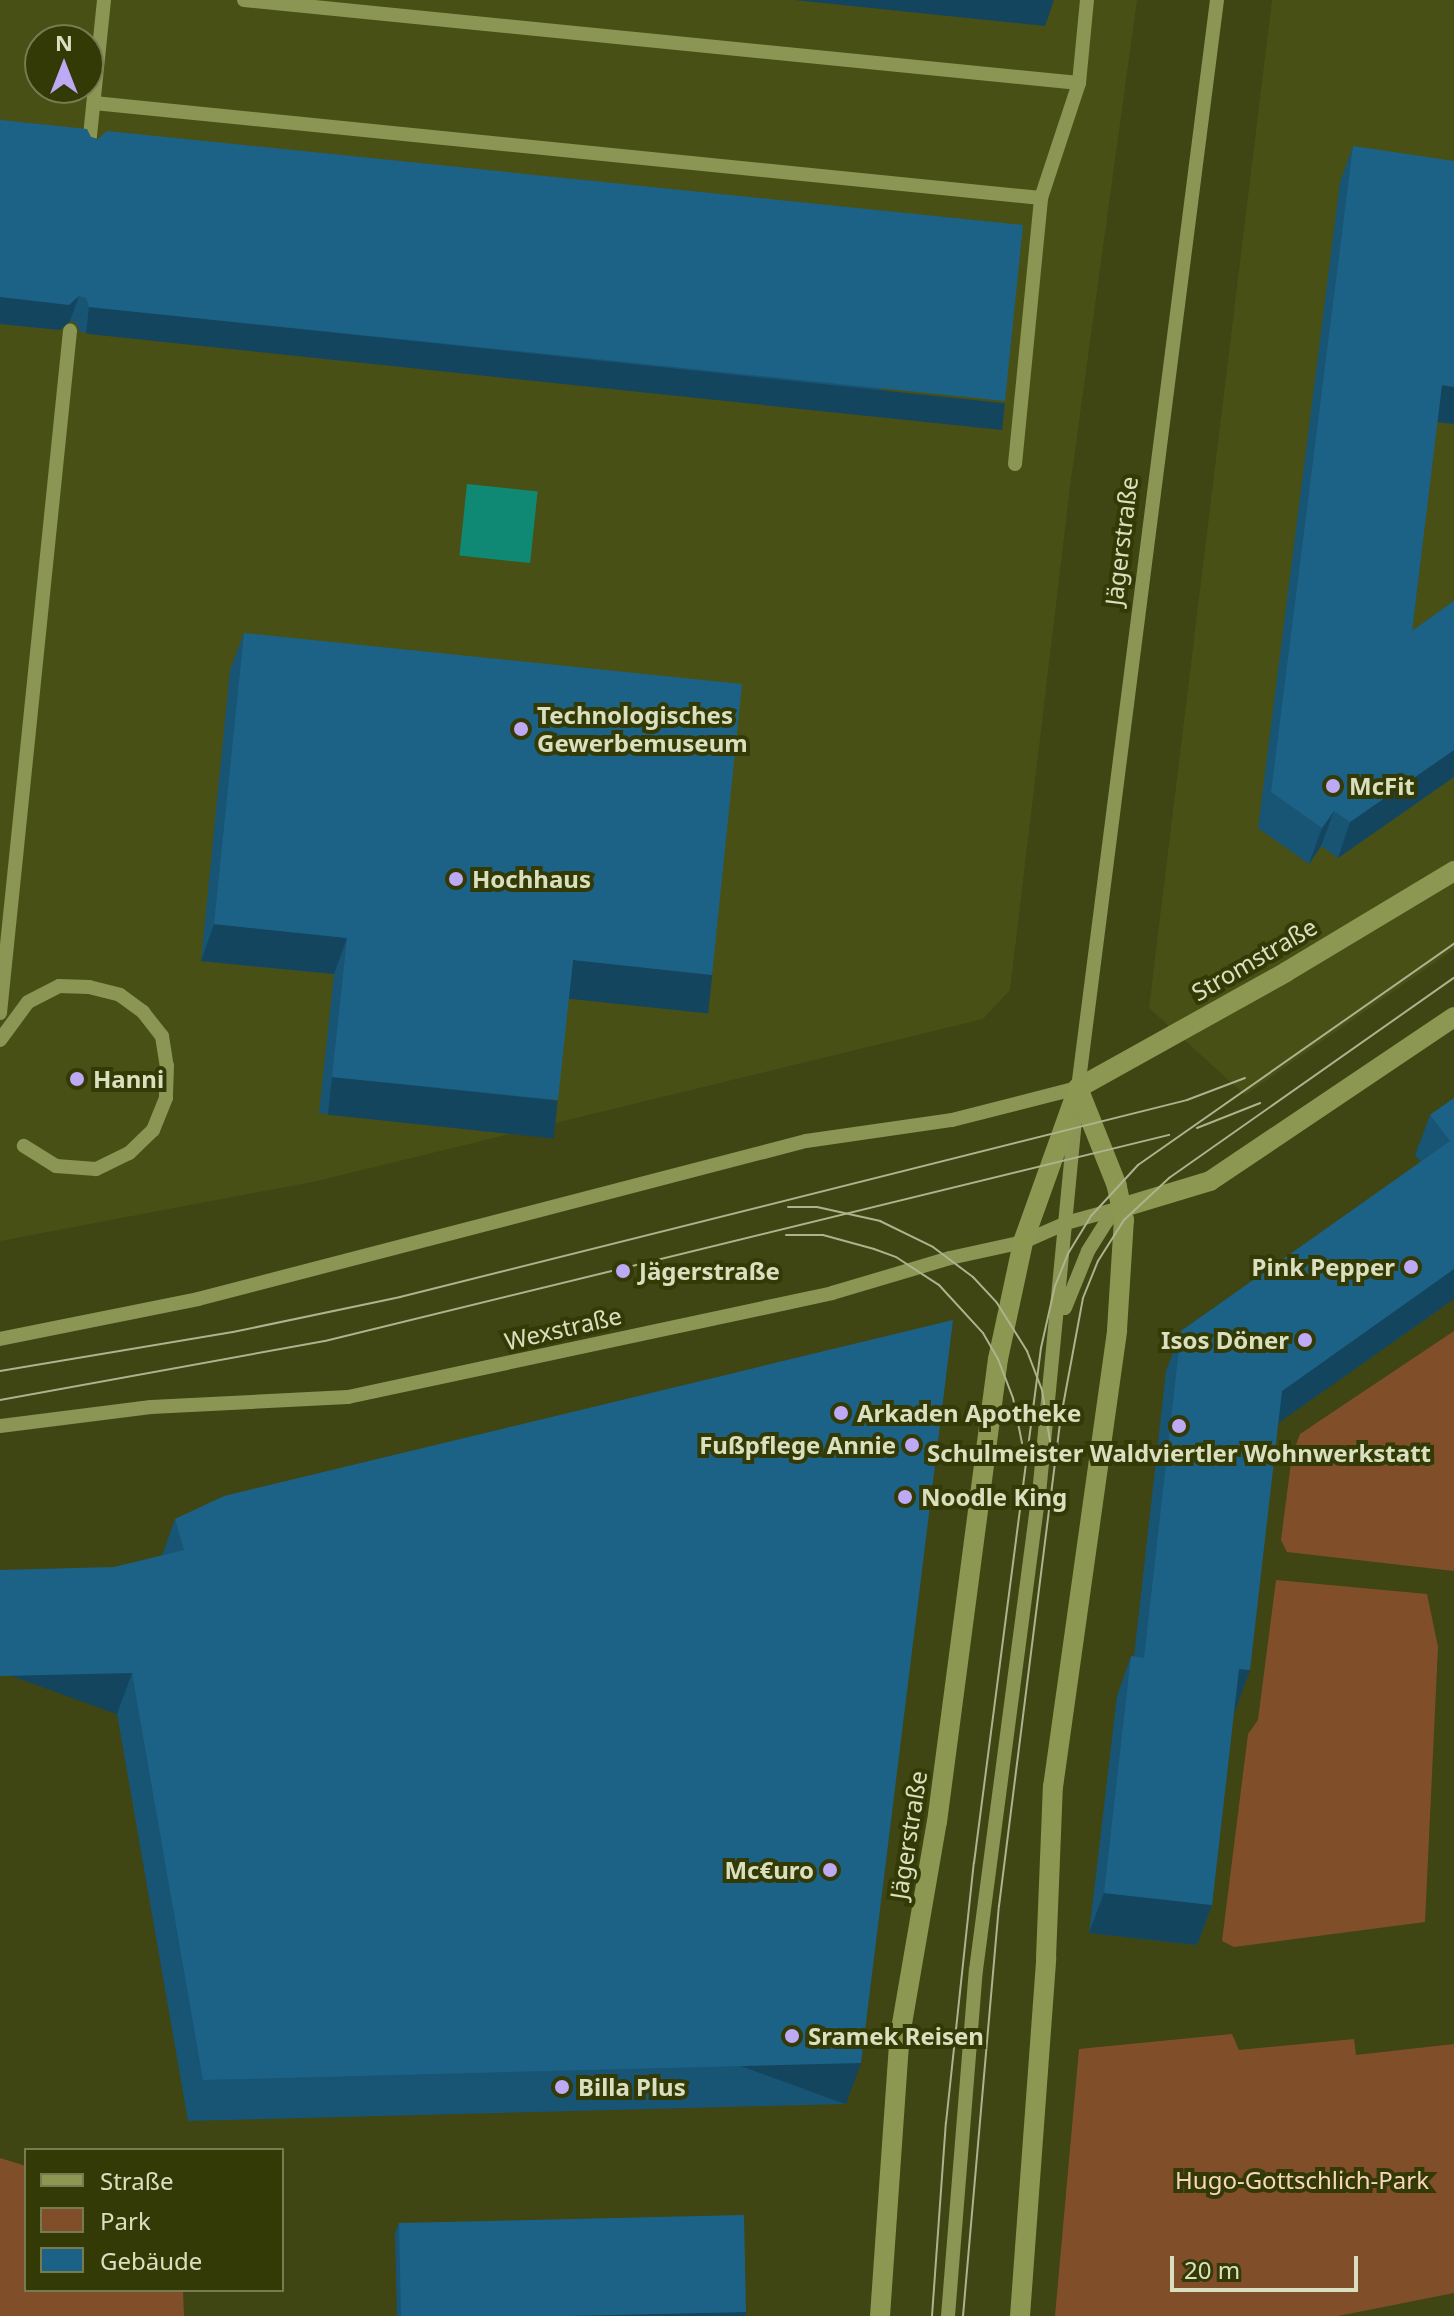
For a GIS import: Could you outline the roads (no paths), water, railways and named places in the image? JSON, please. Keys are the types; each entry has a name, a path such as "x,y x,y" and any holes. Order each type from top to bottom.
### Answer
{"main road":[{"name":"Stromstraße","path":"1078,1088 1286,972 1454,871"},
{"path":"1124,1207 1210,1181 1454,1017"},
{"name":"Jägerstraße","path":"1020,2316 1046,1958 1053,1787 1117,1330 1124,1207 1078,1088"},
{"name":"Jägerstraße","path":"880,2316 899,2041 937,1822 998,1359 1023,1242 1078,1088"}],"street":[{"path":"102,24 104,0"},
{"path":"244,0 1079,83"},
{"path":"1015,464 1041,198 1079,83 1087,0"},
{"name":"Jägerstraße","path":"1078,1088 1217,0"},
{"path":"88,155 94,104"},
{"path":"104,104 1041,198"},
{"path":"0,1013 70,331"},
{"path":"0,1040 28,1002 59,986 89,987 120,995 143,1012 162,1036 167,1066 166,1098 153,1130 129,1153 96,1169 56,1166 24,1146"},
{"path":"0,1339 198,1299 806,1141 952,1120 1078,1088 1039,1494 976,1970 948,2316"},
{"path":"1055,1345 1068,1296 1088,1251 1106,1222 1124,1207"},
{"name":"Wexstraße","path":"0,1426 164,1406 348,1397 832,1293 950,1258 1023,1242 1066,1223 1124,1207"}],"water":[{"path":"467,484 538,491 530,563 459,556"}],"tram line":[{"path":"932,2316 946,2123 974,1863 1041,1348 1055,1286 1069,1252 1091,1216 1138,1165 1454,944"},
{"path":"963,2316 999,1906 1060,1422 1083,1298 1098,1261 1124,1220 1169,1178 1454,978"},
{"path":"0,1371 233,1332 400,1297 1187,1100 1245,1078"},
{"path":"1197,1128 1260,1103"},
{"path":"0,1400 325,1341 1169,1135"},
{"path":"788,1207 817,1207 880,1221 933,1247 973,1277 997,1303 1027,1351 1042,1390 1050,1441"},
{"path":"786,1235 823,1235 874,1249 896,1257 939,1285 983,1333 998,1359 1013,1398 1022,1443"}],"place":[{"name":"Technologisches Gewerbemuseum","path":"521,729"},
{"name":"McFit","path":"1333,786"},
{"name":"Hochhaus","path":"456,879"},
{"name":"Hanni","path":"77,1079"},
{"name":"Pink Pepper","path":"1411,1267"},
{"name":"Jägerstraße","path":"623,1271"},
{"name":"Isos Döner","path":"1305,1340"},
{"name":"Arkaden Apotheke","path":"841,1413"},
{"name":"Schulmeister Waldviertler Wohnwerkstatt","path":"1179,1426"},
{"name":"Fußpflege Annie","path":"912,1445"},
{"name":"Noodle King","path":"905,1497"},
{"name":"Mc€uro","path":"830,1870"},
{"name":"Sramek Reisen","path":"792,2036"},
{"name":"Billa Plus","path":"562,2087"}],"park label":[{"name":"Hugo-Gottschlich-Park","path":"1302,2180"}]}
